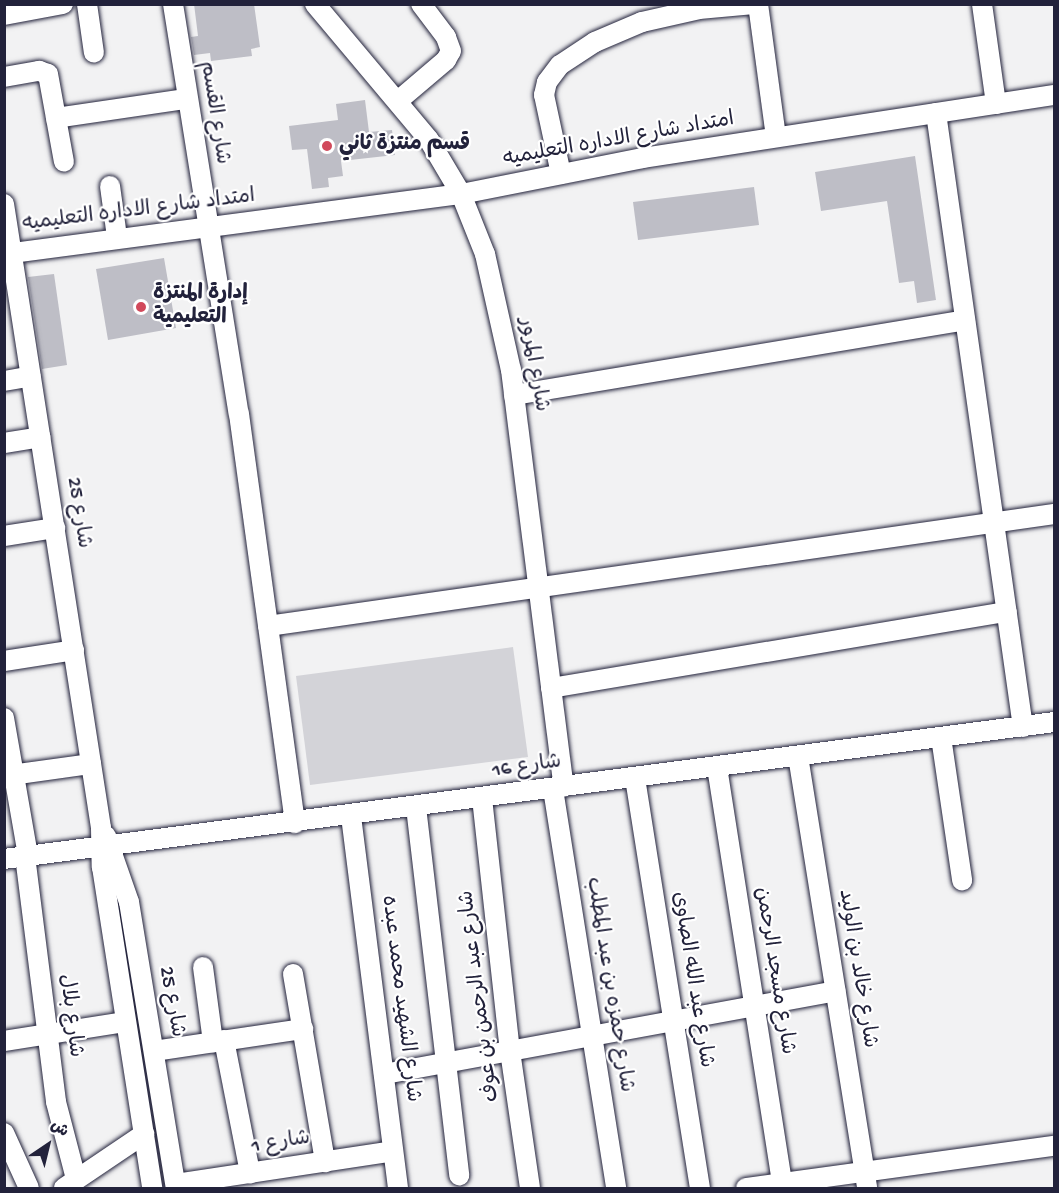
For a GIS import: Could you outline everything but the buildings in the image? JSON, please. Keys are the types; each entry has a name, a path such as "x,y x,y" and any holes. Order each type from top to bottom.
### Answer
{"street":[{"path":"4,15 63,4"},
{"path":"87,4 94,53"},
{"name":"شارع القسم","path":"173,4 185,99 239,414 295,823"},
{"path":"399,100 446,60 451,51 446,37 421,4"},
{"path":"561,174 544,95 547,82 560,65 595,42 642,22 699,9 756,4 776,138"},
{"path":"982,4 996,104"},
{"name":"شارع المرور","path":"319,6 399,100 461,194 485,254 514,395 552,688 559,788"},
{"path":"4,77 45,71 64,162"},
{"name":"امتداد شارع الاداره التعليميه","path":"9,247 206,228 461,194 561,174 776,138 1054,95"},
{"path":"56,118 185,99"},
{"path":"936,113 1023,727"},
{"path":"110,186 117,237"},
{"name":"شارع 25","path":"4,204 13,312 31,376 41,437 101,828 106,848 126,1022 152,1188"},
{"path":"514,395 965,320"},
{"path":"4,381 31,376"},
{"path":"4,443 41,437"},
{"path":"268,626 1054,514"},
{"path":"4,536 55,528"},
{"path":"552,688 1007,612"},
{"path":"4,661 74,650"},
{"name":"شارع بلال","path":"4,718 9,776 27,856 47,1035 70,1184"},
{"name":"شارع 16","path":"4,859 106,848 1054,722"},
{"path":"941,737 962,880"},
{"name":"شارع خالد بن الوليد","path":"798,756 866,1180"},
{"path":"9,776 92,764"},
{"name":"شارع مسجد الرحمن","path":"717,767 782,1182"},
{"name":"شارع عبد الله الصاوى","path":"635,778 700,1188"},
{"name":"شارع حمزه بن عبد المطلب","path":"559,788 592,1036 616,1188"},
{"name":"شارع عبد الرحمن بن عوف","path":"482,798 510,1050 530,1188"},
{"path":"416,807 459,1175"},
{"name":"شارع الشهيد محمد عبده","path":"351,816 398,1188"},
{"name":"شارع 25","path":"106,848 129,902 176,1186"},
{"path":"203,968 250,1173"},
{"path":"293,974 325,1161"},
{"path":"384,1074 835,991"},
{"path":"4,1041 126,1022"},
{"path":"154,1051 303,1029"},
{"path":"4,1133 29,1188"},
{"path":"70,1184 144,1134"},
{"path":"746,1188 782,1182 866,1180 1054,1146"},
{"name":"شارع 1","path":"176,1186 393,1151"}],"shaded area":[{"path":"513,647 528,757 310,785 296,676"}],"place":[{"name":"قسم منتزة ثاني","path":"327,146"},
{"name":"إدارة المنتزة التعليمية","path":"141,307"}]}
